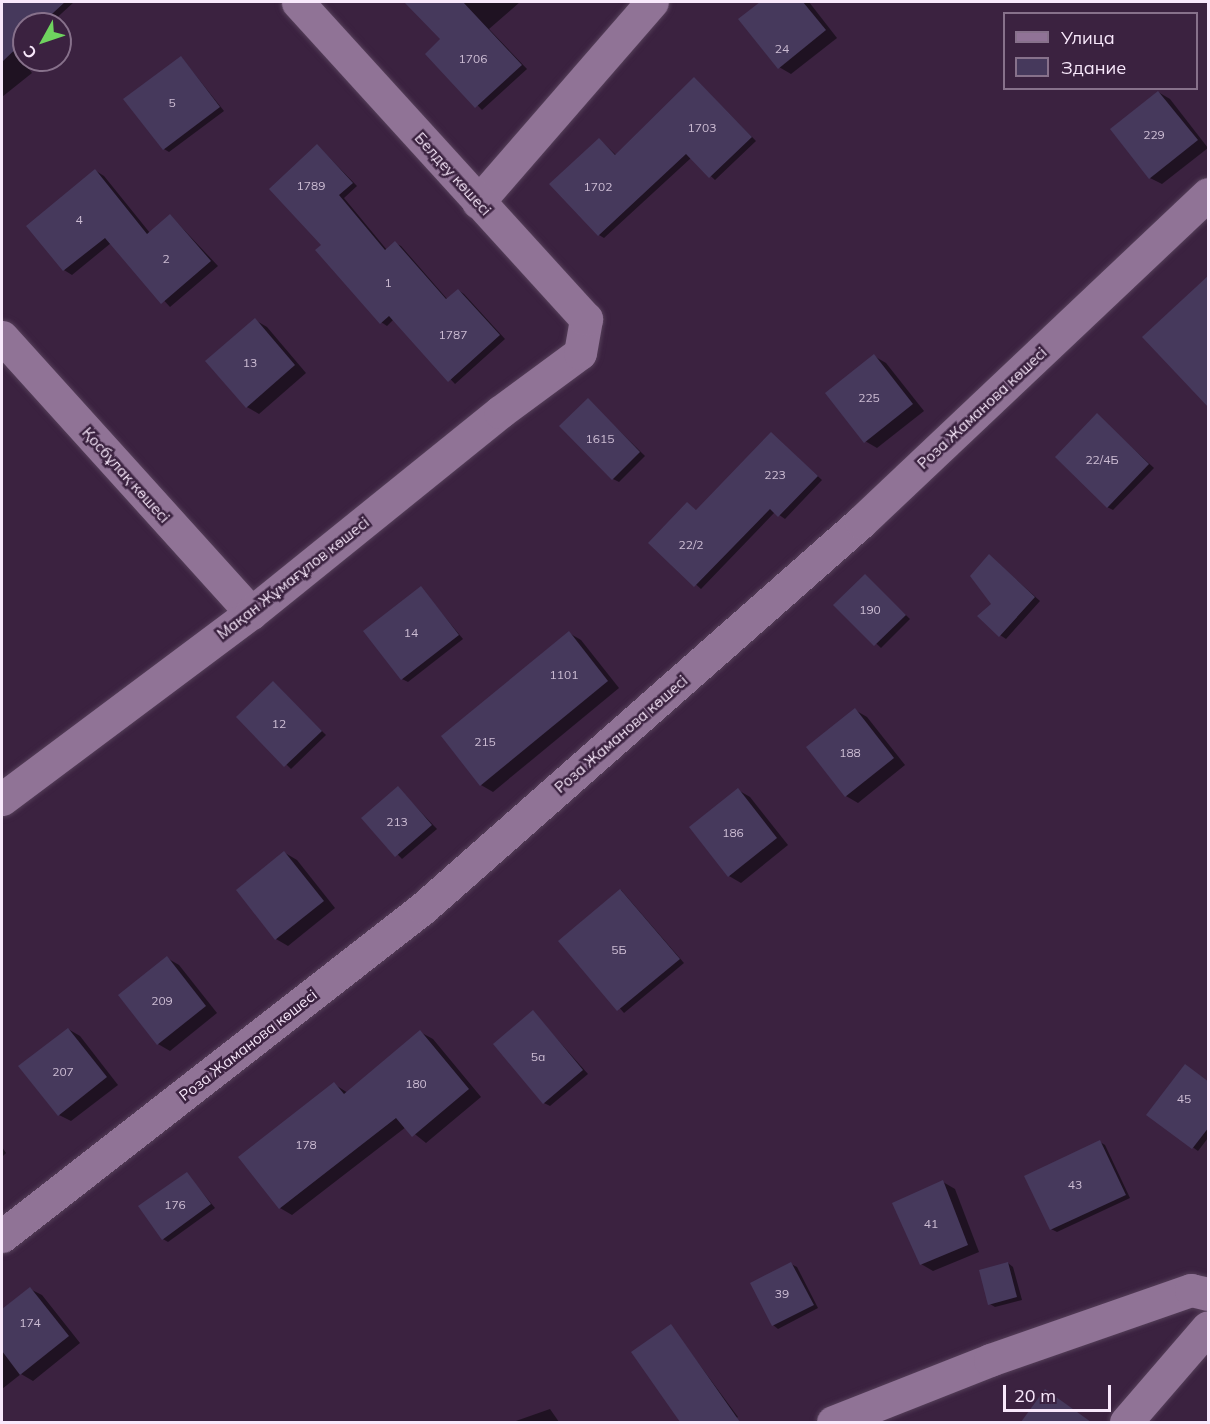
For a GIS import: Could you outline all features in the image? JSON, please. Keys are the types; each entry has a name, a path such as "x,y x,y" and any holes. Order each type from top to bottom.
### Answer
{"street":[{"name":"Белдеу көшесі","path":"298,2 586,319 580,353"},
{"path":"478,202 652,2"},
{"name":"Роза Жаманова көшесі","path":"2,1236 423,908 861,522 1209,194"},
{"name":"Қосбұлақ көшесі","path":"2,337 251,613"},
{"name":"Мақан Жұмағұлов көшесі","path":"2,799 251,613 500,412 580,353"},
{"path":"833,1422 990,1360 1191,1290 1209,1294"},
{"path":"1126,1422 1209,1327"}],"building":[{"path":"2,2 65,2 54,12 12,12 12,52 2,62"},
{"path":"404,2 463,2 522,65 475,108 425,54 440,39"},
{"path":"760,2 803,2 826,30 778,69 738,19"},
{"path":"181,56 220,107 163,150 123,99"},
{"path":"694,77 752,137 709,178 686,154 598,236 549,184 599,138 615,155"},
{"path":"1158,91 1198,140 1149,179 1110,129"},
{"path":"317,144 353,183 339,195 385,250 395,241 446,299 458,289 500,335 448,382 389,316 380,324 315,250 321,245 269,189"},
{"path":"95,169 147,234 170,214 211,261 161,304 105,238 63,271 26,226"},
{"path":"1209,275 1209,408 1142,337"},
{"path":"255,318 295,365 246,408 205,361"},
{"path":"874,354 913,404 864,443 825,393"},
{"path":"588,398 640,452 612,480 559,426"},
{"path":"1097,413 1149,464 1107,508 1055,457"},
{"path":"771,432 818,476 778,517 770,509 694,587 648,543 687,502 696,510"},
{"path":"989,554 1035,597 999,637 977,616 991,604 970,576"},
{"path":"865,574 906,615 874,646 833,605"},
{"path":"421,586 459,635 401,680 363,631"},
{"path":"569,631 608,681 480,786 441,736"},
{"path":"273,681 322,731 284,767 236,717"},
{"path":"855,708 894,758 845,797 806,747"},
{"path":"398,786 432,825 395,857 361,818"},
{"path":"738,788 777,838 728,877 689,827"},
{"path":"284,851 324,901 275,940 236,890"},
{"path":"620,889 680,959 617,1011 558,941"},
{"path":"167,956 206,1006 157,1045 118,995"},
{"path":"533,1010 583,1070 543,1104 493,1044"},
{"path":"68,1028 107,1077 58,1116 18,1066"},
{"path":"420,1030 469,1089 412,1137 396,1118 279,1209 238,1157 334,1082 344,1094"},
{"path":"1185,1064 1209,1082 1209,1127 1192,1149 1146,1115"},
{"path":"1100,1140 1126,1195 1050,1230 1024,1176"},
{"path":"187,1172 211,1204 162,1240 138,1206"},
{"path":"943,1180 968,1245 920,1265 892,1203"},
{"path":"791,1262 814,1305 772,1326 750,1283"},
{"path":"1008,1262 1017,1297 988,1305 979,1270"},
{"path":"30,1287 69,1336 20,1375 2,1351 2,1309"},
{"path":"671,1324 740,1422 680,1422 631,1352"},
{"path":"1045,1389 1091,1422 1021,1422"}]}
